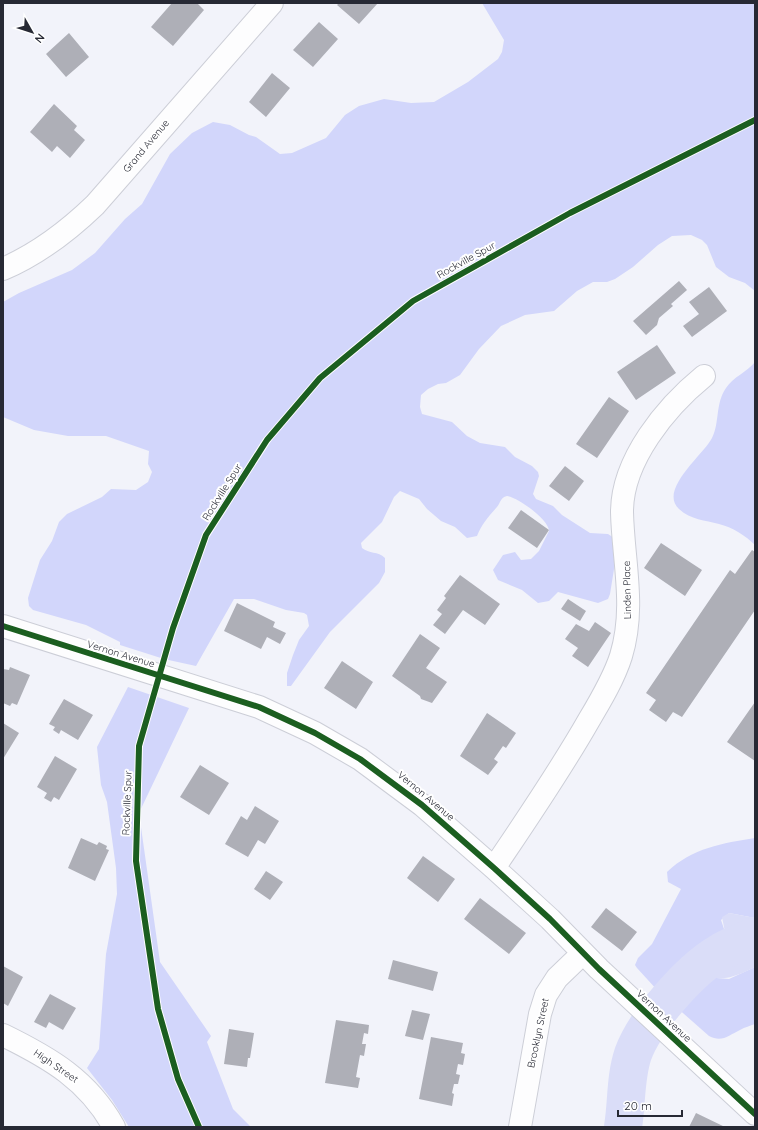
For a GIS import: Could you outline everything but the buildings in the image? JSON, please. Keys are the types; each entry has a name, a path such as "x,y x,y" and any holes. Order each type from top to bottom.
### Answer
{"street":[{"name":"Grand Avenue","path":"3,269 46,246 95,205 272,3"},
{"name":"Linden Place","path":"494,868 578,739 616,668 625,640 629,611 628,577 622,512 627,480 638,456 663,417 683,395 704,376"},
{"name":"Vernon Avenue","path":"3,626 102,659 272,712 338,745 381,773 422,805 494,868 613,982 755,1114"},
{"name":"Brooklyn Street","path":"520,1127 540,1014 546,995 557,978 583,953"},
{"name":"High Street","path":"3,1036 40,1054 73,1076 96,1099 114,1127"}],"shaded area":[{"path":"482,3 755,3 755,291 745,283 729,277 716,267 707,245 702,240 691,235 672,236 658,245 633,267 615,279 607,282 593,282 577,291 554,311 525,315 501,326 479,349 460,375 446,383 438,384 428,389 421,395 420,407 422,414 452,422 467,436 480,443 505,447 515,457 532,466 538,472 539,476 533,494 536,499 553,506 562,515 590,533 608,534 614,538 615,563 608,599 598,603 558,592 549,601 538,603 522,590 498,580 493,570 503,555 515,552 521,560 531,559 539,551 549,531 548,526 539,515 518,500 507,496 503,498 483,524 477,536 467,538 455,527 441,521 427,509 419,499 400,491 394,497 382,522 361,543 362,548 365,550 379,554 385,558 385,572 379,583 330,632 291,686 287,686 287,673 299,640 309,626 307,615 304,613 286,610 254,599 234,599 196,666 164,659 120,645 120,642 86,625 33,610 29,606 28,598 40,560 52,541 59,522 67,514 102,497 111,489 136,490 148,482 152,472 148,464 149,451 106,436 68,436 34,430 3,417 3,302 19,293 72,270 95,253 125,219 142,204 170,154 192,133 213,122 230,125 256,137 280,154 292,153 326,138 345,115 359,106 384,99 411,103 434,102 468,82 498,59 502,52 504,40"},
{"path":"755,362 755,545 743,535 729,527 698,519 684,513 679,509 674,501 674,492 678,482 685,472 712,438 716,426 720,400 726,388 732,381"},
{"path":"128,687 189,708 139,813 160,962 211,1036 207,1042 233,1109 251,1127 129,1127 112,1100 87,1068 99,1049 106,954 117,894 116,868 107,802 101,785 97,747"},
{"path":"755,838 755,918 729,913 721,920 725,932 717,978 729,979 755,967 755,1024 725,1038 718,1039 709,1036 658,991 635,965 638,958 652,944 681,889 668,882 667,872 687,857 697,852 731,842"},
{"path":"729,913 755,918 755,967 727,978 713,977 707,973 703,966 725,932 722,917"}],"waterway":[{"path":"623,1127 630,1063 639,1041 647,1027 669,998 707,961 732,946 755,936"}],"cycle path":[{"name":"Rockville Spur","path":"199,1127 178,1079 158,1009 136,861 139,746 173,628 206,535 267,440 320,378 413,301 570,213 755,120"},
{"path":"3,626 259,707 315,733 360,759 422,805 494,868 550,919 599,969 755,1114"}]}
